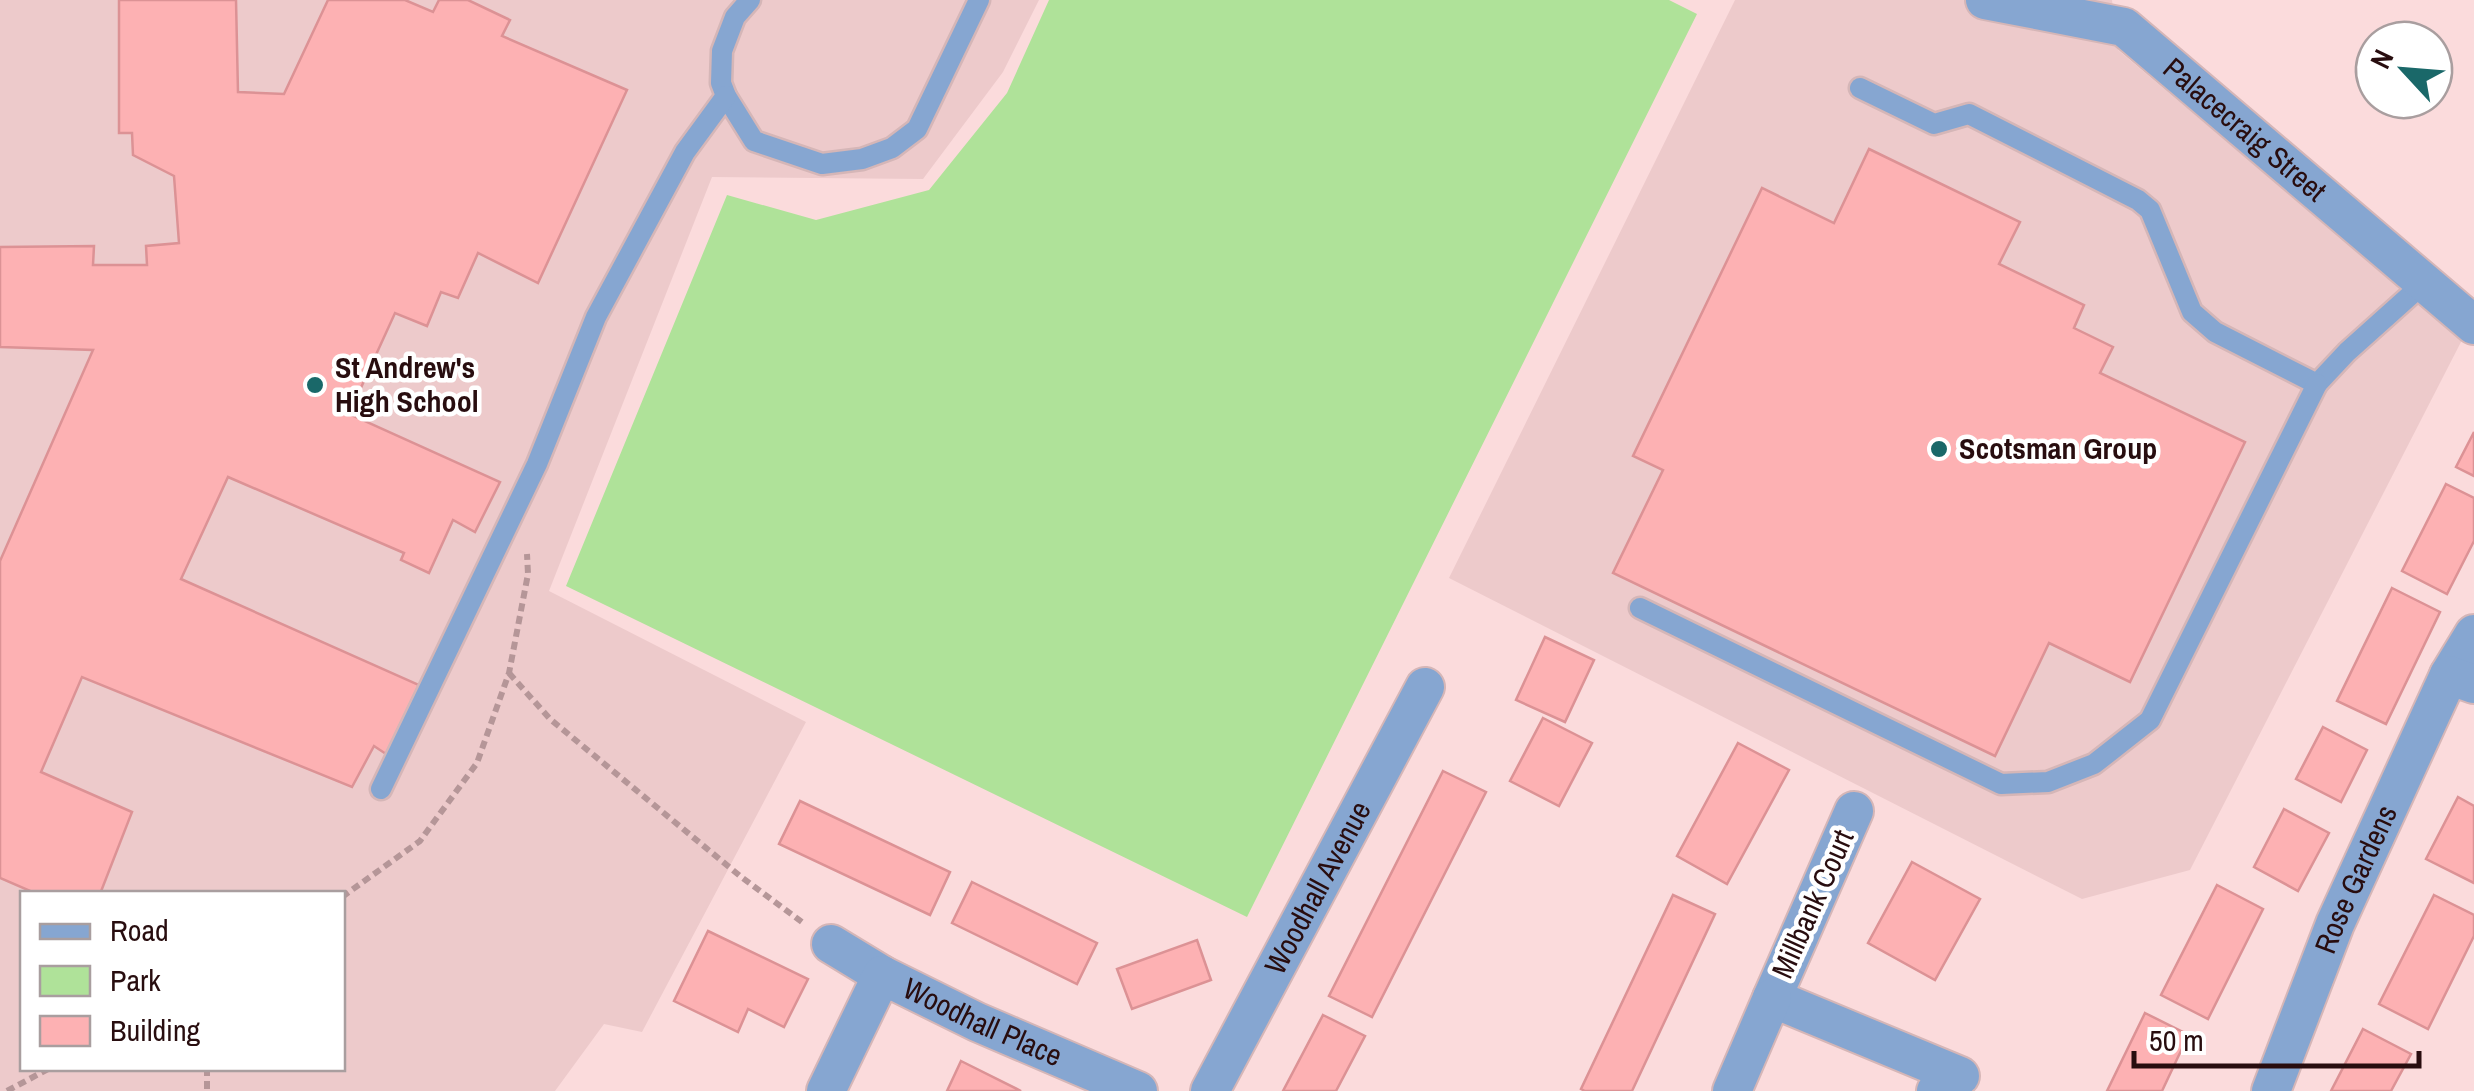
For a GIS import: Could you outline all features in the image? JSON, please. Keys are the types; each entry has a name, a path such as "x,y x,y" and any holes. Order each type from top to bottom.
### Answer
{"street":[{"name":"Palacecraig Street","path":"2003,2 2105,12 2474,325"},
{"name":"Rose Gardens","path":"2271,1091 2335,924 2462,679 2474,634"},
{"name":"Woodhall Avenue","path":"1210,1091 1425,687"},
{"name":"Millbank Court","path":"1732,1091 1854,811"},
{"name":"Woodhall Place","path":"831,944 882,975 977,1022 1138,1091"},
{"name":"Woodhall Place","path":"826,1091 882,975"},
{"name":"Millbank Court","path":"1772,998 1960,1076 1936,1091"}],"lane":[{"path":"750,0 736,18 722,51 721,83 726,96 754,141 822,164 877,154 917,129 979,0"},
{"path":"1860,88 1934,124 1968,114 2138,200 2150,210 2192,312 2215,332 2317,384"},
{"path":"380,788 536,464 596,317 685,152 726,96"},
{"path":"1640,608 2001,784 2048,782 2094,764 2150,720 2317,384 2424,283"}],"path":[{"path":"345,895 420,840 477,763 508,673 528,574 526,548 510,518"},
{"path":"508,673 550,719 740,876 831,944"},
{"path":"6,1091 44,1071"}],"shaded area":[{"name":"St Andrew's High School","path":"0,0 1039,0 1003,72 923,179 712,177 549,591 806,722 642,1032 604,1024 555,1091 0,1091"},
{"path":"1735,0 2112,0 2118,50 2462,340 2190,870 2082,899 1449,578"}],"green space":[{"path":"1049,0 1669,0 1697,14 1247,917 566,586 727,195 816,220 929,190 1007,93"}],"building":[{"path":"119,0 236,0 238,92 284,94 328,0 405,0 433,12 439,0 468,0 510,20 502,36 627,90 538,283 478,253 458,298 441,292 427,326 395,313 349,414 500,482 475,532 453,520 429,573 401,560 404,553 228,477 181,579 419,685 386,754 374,746 352,787 82,677 41,772 132,812 101,891 30,891 0,878 0,561 93,350 0,347 0,247 94,246 93,265 147,265 146,246 179,243 174,176 133,155 132,133 119,133"},
{"name":"Scotsman Group","path":"1869,149 2020,222 1999,264 2084,305 2074,328 2113,347 2100,373 2245,442 2130,682 2049,643 1995,756 1613,573 1663,470 1633,456 1762,188 1834,223"},
{"path":"2474,432 2474,476 2456,467"},
{"path":"2446,484 2474,498 2474,541 2447,594 2402,571"},
{"path":"2392,588 2440,612 2386,724 2337,701"},
{"path":"1545,637 1594,660 1565,722 1516,700"},
{"path":"1543,718 1592,743 1559,806 1510,781"},
{"path":"2323,727 2367,750 2341,802 2296,779"},
{"path":"1738,743 1789,770 1727,884 1677,856"},
{"path":"1443,771 1486,792 1372,1017 1329,996"},
{"path":"2458,797 2474,806 2474,883 2426,859"},
{"path":"800,801 950,872 930,915 779,844"},
{"path":"2284,809 2329,833 2298,891 2254,867"},
{"path":"1912,862 1980,899 1935,980 1868,943"},
{"path":"972,882 1097,943 1077,984 952,923"},
{"path":"2217,885 2263,909 2208,1019 2161,995"},
{"path":"1673,895 1715,914 1632,1091 1585,1091 1581,1089"},
{"path":"2434,895 2474,915 2474,936 2428,1029 2379,1004"},
{"path":"708,931 808,979 784,1027 748,1009 738,1032 674,1001"},
{"path":"1197,940 1211,980 1132,1009 1117,969"},
{"path":"2145,1013 2189,1035 2162,1091 2107,1091"},
{"path":"1323,1015 1365,1036 1336,1091 1283,1091"},
{"path":"2363,1029 2411,1054 2391,1091 2331,1091"},
{"path":"961,1061 1021,1091 947,1091"}],"place":[{"name":"St Andrew's High School","path":"315,385"},
{"name":"Scotsman Group","path":"1939,449"}]}
